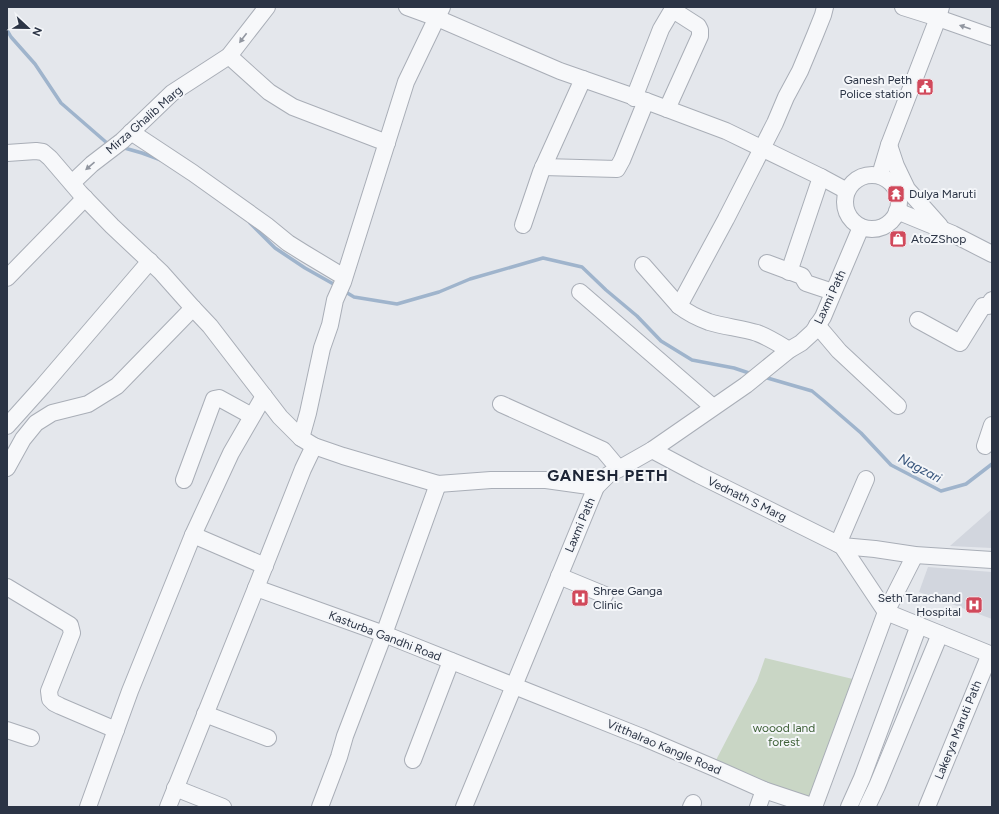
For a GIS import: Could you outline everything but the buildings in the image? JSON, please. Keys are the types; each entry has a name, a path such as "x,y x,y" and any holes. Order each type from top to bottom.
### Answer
{"street":[{"name":"Mirza Ghalib Marg","path":"72,183 121,141 172,93 229,56 266,7"},
{"path":"407,7 440,12 560,71 726,131 847,191"},
{"path":"679,306 762,148 800,70 825,7"},
{"path":"903,7 939,12 992,37"},
{"path":"543,167 617,169 622,160 662,29 674,8 698,26 700,36 667,109"},
{"path":"168,807 303,469 308,442 308,413 322,348 330,325 336,300 406,82 440,12"},
{"path":"880,175 889,145 939,12"},
{"path":"229,56 269,92 293,107 387,143"},
{"path":"523,225 543,167 583,80"},
{"path":"121,141 193,173 266,225 288,243 344,279"},
{"path":"889,145 896,166 907,189 942,229"},
{"path":"7,153 36,151 43,152 50,158 112,226 161,272 210,326 280,417 308,442 343,456 438,484 491,480 546,480 596,487"},
{"path":"864,175 880,175 888,179 894,185 898,193 899,202 894,218 882,227 875,229 861,227 855,223 846,212 845,198 847,191 851,184 864,175"},
{"path":"789,272 821,177"},
{"path":"7,278 85,198"},
{"path":"897,211 942,229 992,254"},
{"name":"Laxmi Path","path":"464,807 596,487 608,475 652,450 712,408 758,375 813,332 823,317 861,227"},
{"path":"7,426 150,261"},
{"path":"767,263 802,276 806,282 833,292"},
{"path":"644,265 679,306 686,311 709,322 758,333 789,350"},
{"path":"580,292 712,408"},
{"path":"918,320 960,343 983,306 988,306 992,300"},
{"path":"7,468 23,438 36,423 52,413 88,404 117,386 193,308"},
{"path":"817,325 839,351 898,406"},
{"path":"88,807 130,691 193,535 230,453 264,396"},
{"path":"184,480 214,399 219,398 252,416"},
{"path":"501,404 603,450 619,469"},
{"path":"22,409 36,423"},
{"path":"985,446 992,425"},
{"name":"Vednath S Marg","path":"652,450 840,545"},
{"path":"840,545 866,479"},
{"path":"320,807 438,484"},
{"path":"193,535 265,566"},
{"path":"840,545 914,555 992,560"},
{"path":"840,545 886,612 991,654"},
{"path":"815,807 886,612 914,555"},
{"path":"558,576 605,595"},
{"path":"7,587 70,625 72,633 49,691 50,699 60,706 116,730"},
{"name":"Kasturba Gandhi Road","path":"256,588 384,634 514,686"},
{"path":"849,807 862,778 920,625"},
{"path":"866,807 877,786 940,634"},
{"name":"Lakerya Maruti Path","path":"927,807 991,654"},
{"path":"413,760 451,661"},
{"name":"Vitthalrao Kangle Road","path":"514,686 648,740 764,790 815,807"},
{"path":"205,714 268,738"},
{"path":"7,730 31,738"},
{"path":"175,788 223,807"},
{"path":"758,807 764,790"}],"shaded area":[{"path":"992,509 992,548 950,546"},
{"name":"Seth Tarachand Hospital","path":"928,567 992,572 992,619 919,592"}],"green space":[{"name":"woood land forest","path":"765,658 857,680 813,800 715,762 757,681"}],"waterway":[{"path":"7,30 11,37 35,64 61,103 109,144"},
{"path":"121,147 161,160"},
{"path":"250,223 275,248 305,268 337,286"},
{"path":"344,291 354,297 397,304 439,292 470,279 543,258 582,267 606,290 637,316 661,341 692,360 734,368 752,374"},
{"name":"Nagzari","path":"764,377 812,391 861,433 891,465 941,491 966,484 992,464"}],"place":[{"name":"Ganesh Peth Police station","path":"925,87"},
{"name":"Dulya Maruti","path":"896,194"},
{"name":"AtoZShop","path":"898,239"},
{"name":"Shree Ganga Clinic","path":"580,598"},
{"name":"Seth Tarachand Hospital","path":"974,605"}],"district":[{"name":"GANESH PETH","path":"608,475"}]}
